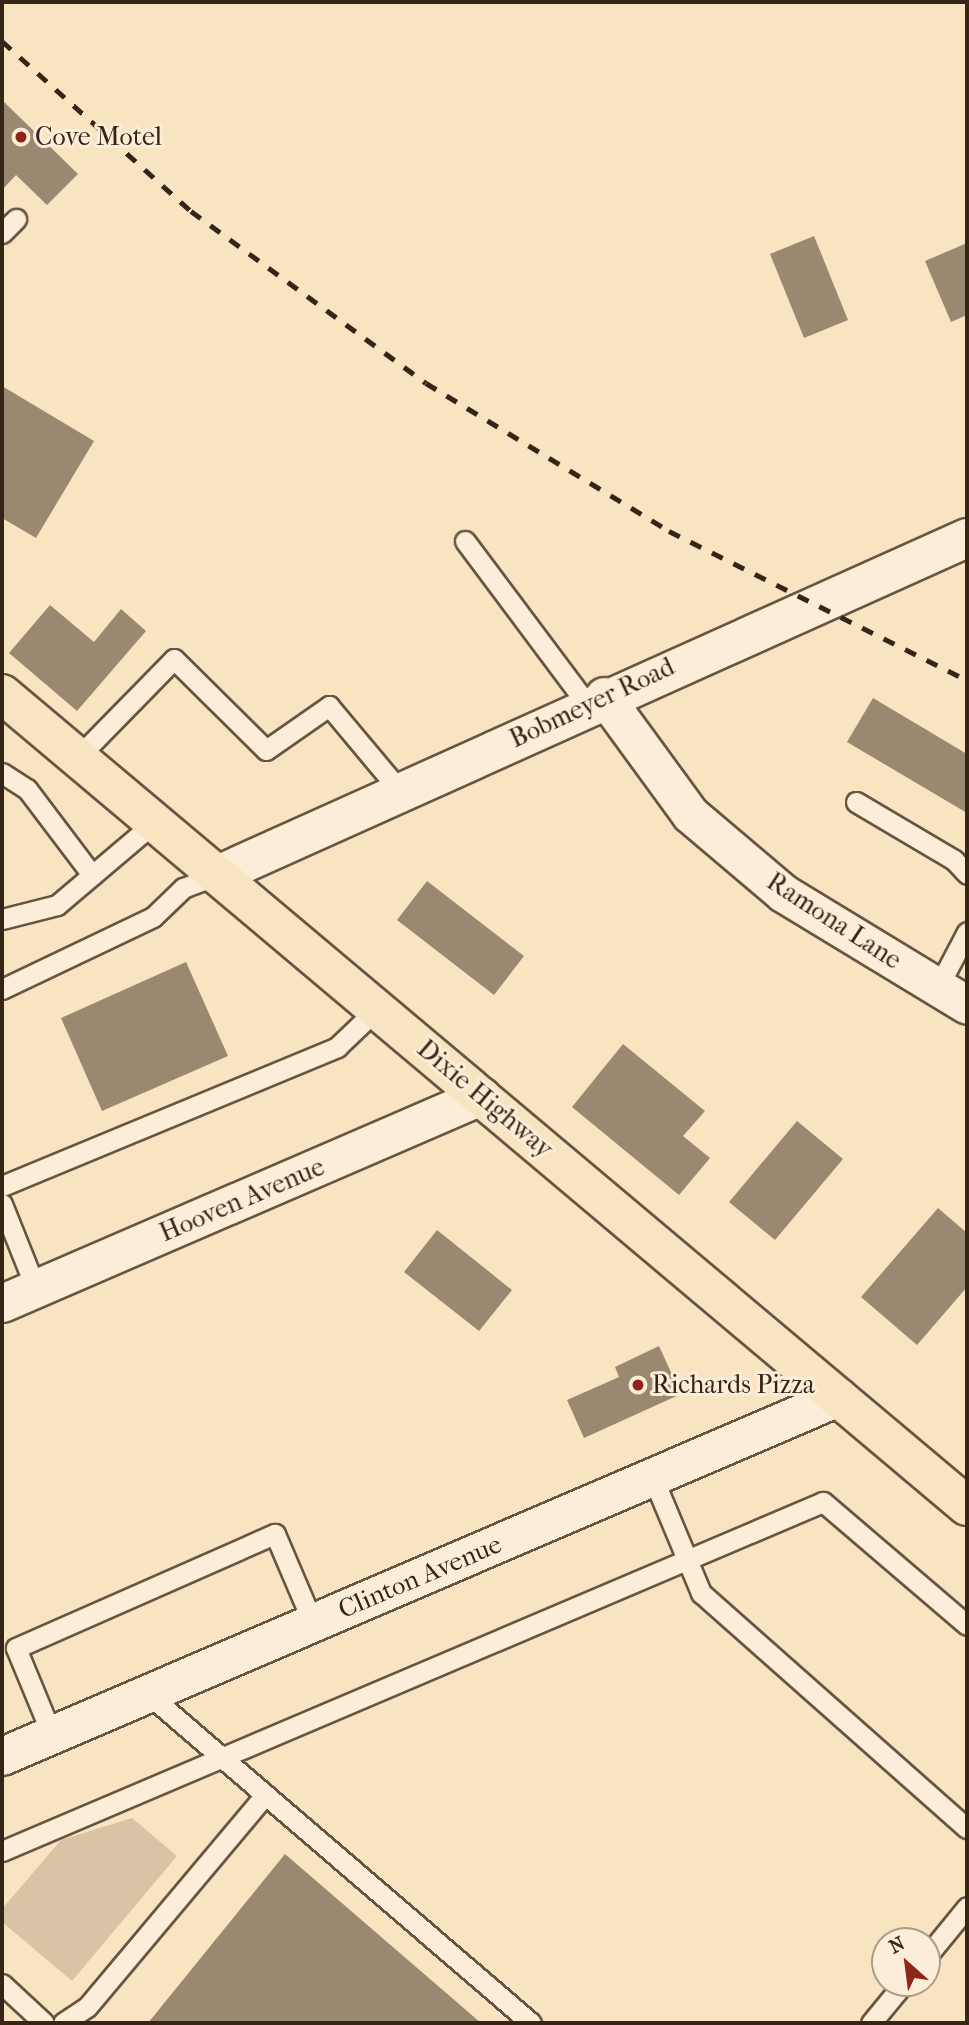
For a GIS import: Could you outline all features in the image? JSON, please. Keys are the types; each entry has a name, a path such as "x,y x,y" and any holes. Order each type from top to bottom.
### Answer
{"main road":[{"name":"Dixie Highway","path":"2,694 220,874 967,1506"}],"street":[{"name":"Bobmeyer Road","path":"220,874 596,700 967,538"},
{"name":"Ramona Lane","path":"596,700 690,814 783,893 953,996"},
{"name":"Hooven Avenue","path":"2,1303 481,1096"},
{"name":"Clinton Avenue","path":"2,1756 838,1397"}],"lane":[{"path":"2,233 16,219"},
{"path":"465,541 596,700"},
{"path":"78,757 174,659 266,750 329,706 400,791"},
{"path":"2,773 27,789 92,875"},
{"path":"856,802 954,860 967,874"},
{"path":"2,919 57,905 156,821"},
{"path":"2,989 153,917 183,888 220,874"},
{"path":"953,996 967,932"},
{"path":"2,1186 337,1047 378,1008"},
{"path":"2,1204 36,1289"},
{"path":"653,1478 689,1556 701,1593 967,1828"},
{"path":"2,1851 112,1800 224,1760 689,1556 823,1502 967,1625"},
{"path":"52,1735 16,1648 275,1534 313,1623"},
{"path":"148,1694 531,2023"},
{"path":"63,2023 86,2007 265,1795"},
{"path":"941,1939 967,1908"},
{"path":"2,1984 44,2023"},
{"path":"871,2023 892,1997"}],"shaded area":[{"path":"132,1818 177,1856 72,1981 2,1922 2,1909 61,1840"}],"building":[{"name":"Cove Motel","path":"2,100 78,174 47,205 16,175 2,190"},
{"path":"814,236 848,320 804,338 770,254"},
{"path":"967,243 967,315 951,322 925,261"},
{"path":"2,386 94,441 36,538 2,518"},
{"path":"50,605 94,642 121,609 146,631 77,711 9,653"},
{"path":"873,698 967,754 967,813 847,742"},
{"path":"427,881 524,956 494,995 397,920"},
{"path":"186,962 228,1056 102,1111 61,1018"},
{"path":"623,1044 705,1111 683,1136 710,1158 679,1195 572,1107"},
{"path":"797,1121 843,1159 775,1240 729,1202"},
{"path":"938,1208 967,1233 967,1287 917,1345 861,1297"},
{"path":"437,1230 512,1290 479,1331 404,1272"},
{"name":"Richards Pizza","path":"659,1346 681,1394 584,1438 567,1400 619,1377 615,1367"},
{"path":"285,1854 481,2023 148,2023"}],"railway":[{"path":"2,41 191,211 426,383 669,531 967,680"}],"place":[{"name":"Cove Motel","path":"21,137"},
{"name":"Richards Pizza","path":"638,1385"}]}
